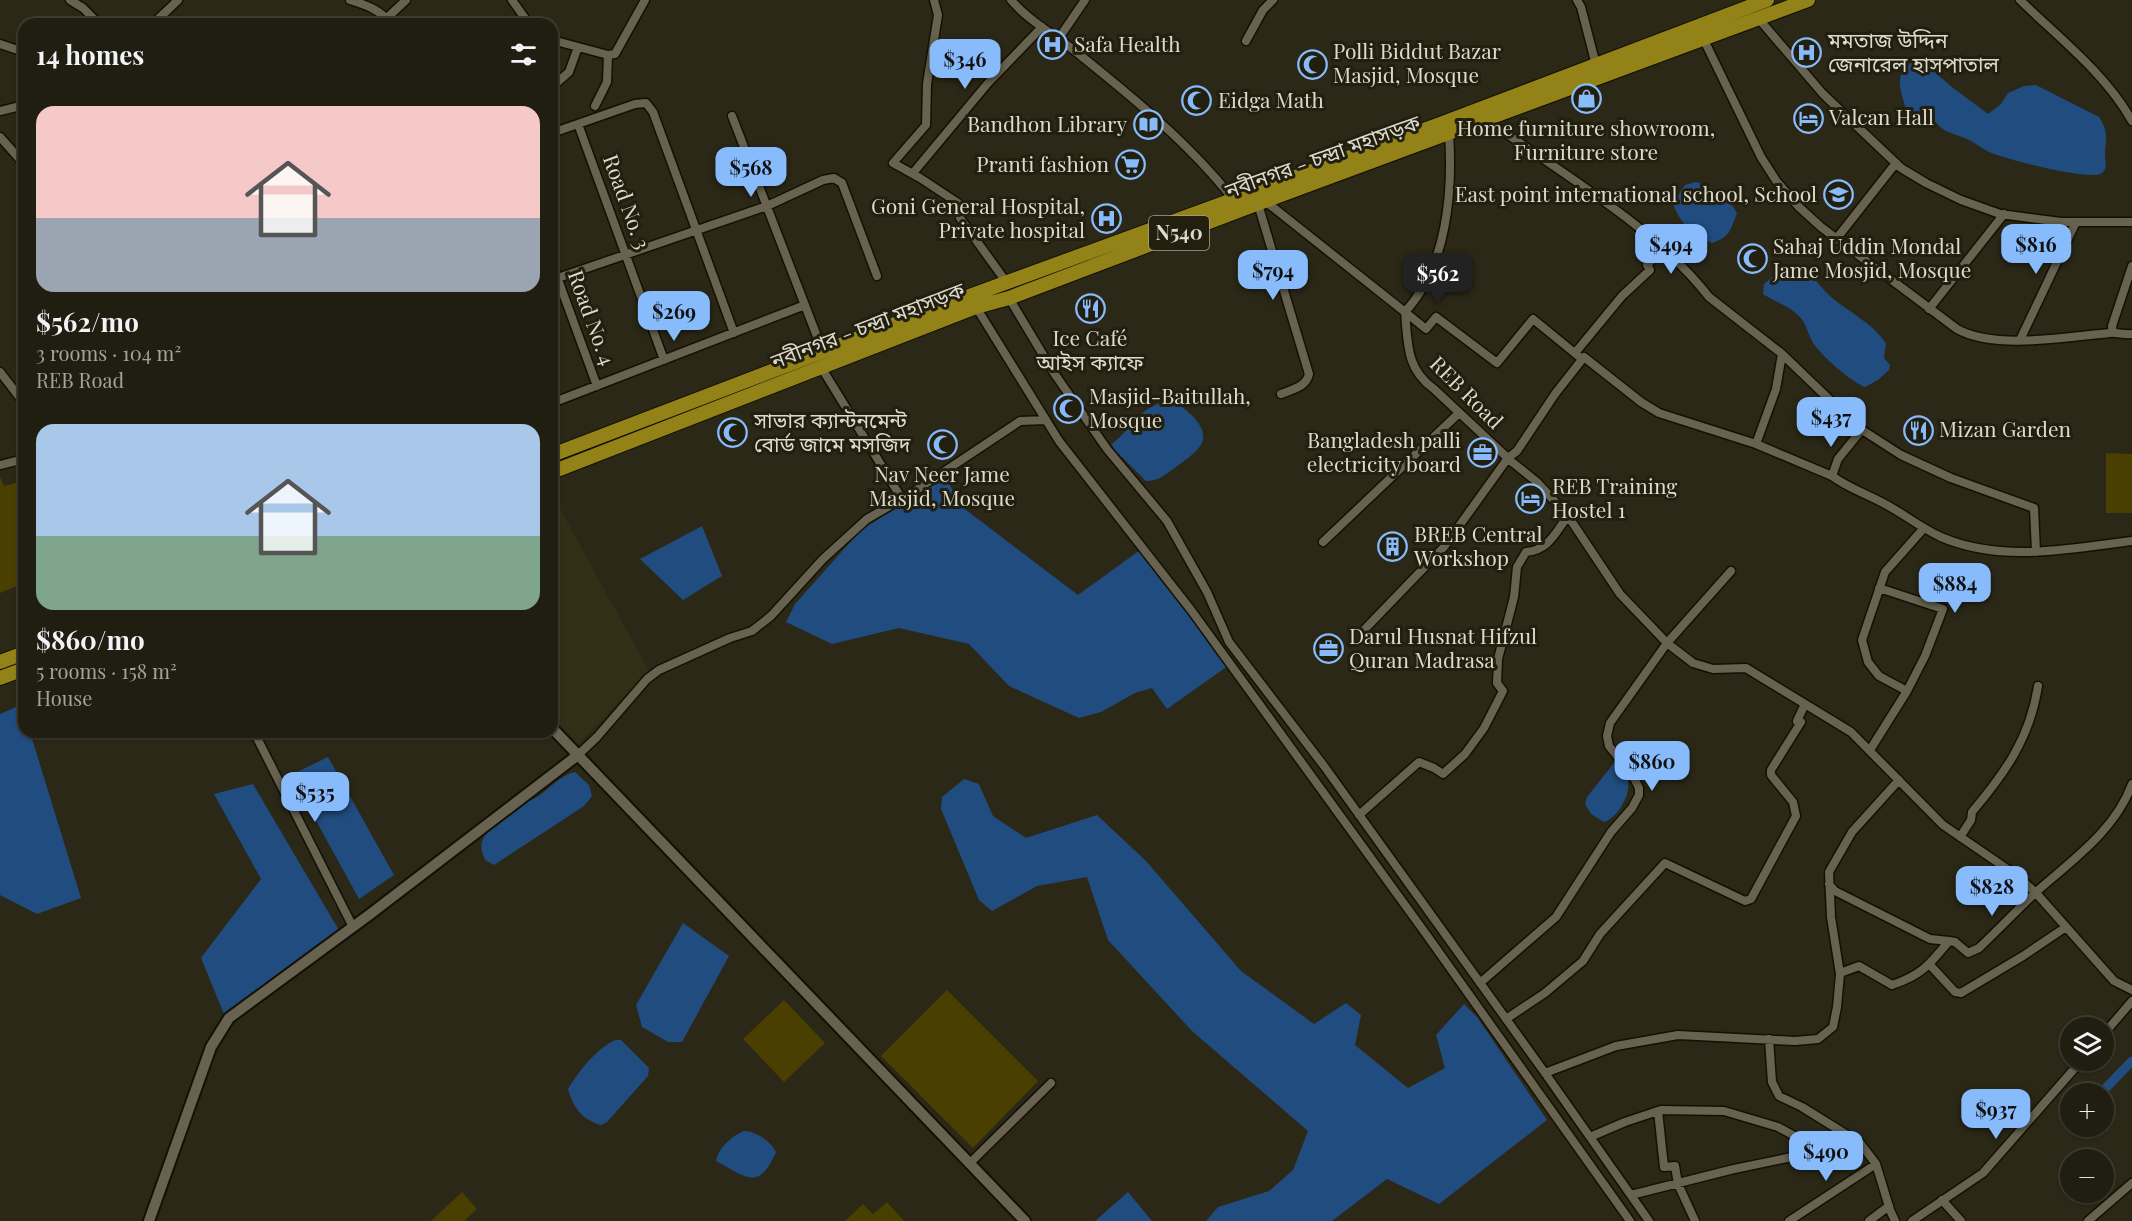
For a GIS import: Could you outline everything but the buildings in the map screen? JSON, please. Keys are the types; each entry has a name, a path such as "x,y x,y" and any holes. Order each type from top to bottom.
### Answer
{"highway":[{"name":"নবীনগর - চন্দ্রা মহাসড়ক","path":"558,453 1007,282 1767,0"},
{"name":"নবীনগর - চন্দ্রা মহাসড়ক","path":"558,470 976,307 1009,298 1261,202 1808,0"},
{"path":"0,662 18,655"},
{"path":"0,678 18,671"}],"street":[{"path":"70,0 93,18"},
{"path":"159,18 178,0"},
{"path":"350,0 370,7 385,18"},
{"path":"391,18 406,0"},
{"path":"512,0 525,18"},
{"path":"558,42 608,55 615,54 645,0"},
{"path":"934,0 938,15 927,84 926,125 893,163 913,173 958,203 960,218 1007,282"},
{"path":"1011,0 1033,22 1059,38 1153,115 1211,170 1233,198"},
{"path":"1059,38 1085,0"},
{"path":"1245,41 1263,10 1273,0"},
{"path":"1577,0 1581,7 1596,65"},
{"path":"2020,0 2100,75 2132,121"},
{"path":"1758,18 1823,94 1896,163 1926,183 1952,196 2004,214 2061,222 2132,222"},
{"path":"913,173 988,83 1042,27"},
{"path":"1703,38 1761,157 1777,182 1799,207 1929,309 1970,337 1992,340 2071,339 2113,332 2132,334"},
{"path":"0,44 18,50"},
{"path":"558,82 569,72 578,47"},
{"path":"595,106 607,82 608,55"},
{"path":"558,132 635,104 646,103 653,112 734,333"},
{"path":"0,111 18,106"},
{"path":"732,116 823,352"},
{"path":"1486,119 1646,232 1700,285 1709,297 1782,354 1859,428 1901,456 1951,478 2034,508 2036,552"},
{"name":"Road No. 3","path":"579,124 664,360"},
{"path":"1405,312 1414,303 1431,272 1438,250 1449,191 1451,163 1449,134"},
{"path":"0,137 18,157"},
{"path":"1837,238 1896,163"},
{"path":"558,278 767,206 823,180 834,178 842,183 877,276"},
{"path":"1261,202 1426,329 1436,317 1497,363 1533,319 1579,356 1584,357 1641,402 1659,413 1756,444 1832,476 1941,537 1986,551 2036,552 2132,541"},
{"path":"1261,202 1309,374 1308,381 1302,386 1281,393"},
{"path":"1929,309 2004,214"},
{"path":"2020,340 2076,222"},
{"path":"1364,630 1444,547 1508,458 1517,451 1579,356 1622,296 1650,270 1647,265 1663,249"},
{"path":"2113,332 2112,326 2132,266"},
{"name":"Road No. 4","path":"558,287 597,386"},
{"path":"1009,298 1054,373 1107,449 1167,521 1207,592 1229,642 1359,815 1649,1221"},
{"path":"558,401 805,305"},
{"path":"976,307 1059,441 1191,610 1433,943 1630,1221"},
{"name":"REB Road","path":"1405,312 1415,371 1537,482 1568,516 1620,594 1667,643 1694,663 1713,669 1746,668 1851,732 1943,825 2016,875 2036,893 2114,981 2132,990"},
{"path":"1756,444 1776,389 1782,354"},
{"path":"821,367 902,499"},
{"path":"0,372 18,395"},
{"path":"1323,542 1460,413"},
{"path":"149,1221 211,1047 229,1018 353,927 578,755 597,738 647,679 659,670 730,638 752,631 771,616 823,559 867,519 902,499 1020,421 1046,420"},
{"path":"1832,476 1838,459 1859,433 1859,428"},
{"path":"0,465 18,460"},
{"path":"1359,815 1419,762 1443,774 1465,754 1484,728 1503,691 1497,683 1498,659 1514,597 1517,567 1527,552 1538,551 1548,544 1568,516"},
{"path":"1907,691 1879,676 1868,662 1862,640 1885,572 1924,528"},
{"path":"1480,983 1556,917 1611,832 1632,808 1639,795 1639,788 1633,776 1609,746 1607,736 1610,723 1667,643 1705,597 1731,571"},
{"path":"1870,750 1907,691 1925,656 1943,609 1879,588"},
{"path":"1960,837 1971,820 1972,812 2019,748 2035,705 2038,686"},
{"path":"1506,1019 1545,993 1583,961 1600,934 1665,863 1744,901 1751,899 1796,816 1793,802 1771,776 1771,770 1801,722 1797,721 1805,704"},
{"path":"558,734 1025,1221"},
{"path":"257,738 353,927"},
{"path":"1545,1073 1616,1046 1678,1035 1795,1041 1818,1039 1833,1027 1840,973 1831,917 1829,872 1852,832 1899,780"},
{"path":"1829,885 1835,891 1930,939 1955,942 1968,953 1979,948 2036,893 2087,849 2126,801 2132,784"},
{"path":"1930,965 1955,992 1961,993 2023,957 2066,927"},
{"path":"1840,973 1859,966 1892,986 1911,979 1930,965 1949,941"},
{"path":"2114,1022 2132,1001"},
{"path":"1769,1039 1772,1083 1779,1096 1803,1107 1860,1143 1876,1164 1895,1221"},
{"path":"1912,1221 1983,1173 2072,1071"},
{"path":"969,1164 1051,1083"},
{"path":"1590,1137 1625,1122 1658,1112 1724,1111 1778,1127 1822,1151"},
{"path":"1658,1112 1664,1167 1675,1166 1678,1184 1695,1221"},
{"path":"1631,1195 1860,1143"},
{"path":"1790,1221 1876,1164"},
{"path":"2088,1221 2132,1183"},
{"path":"1942,1200 1961,1221"},
{"path":"1869,1221 1889,1206"}],"shaded area":[{"path":"2106,453 2132,454 2132,513 2106,513"},
{"path":"0,477 4,486 18,482 18,586 0,593"},
{"path":"558,505 649,671 578,744 558,722"},
{"path":"947,990 1038,1081 973,1148 881,1056"},
{"path":"784,1000 825,1043 784,1082 743,1039"},
{"path":"462,1192 477,1209 464,1221 431,1221"},
{"path":"887,1202 904,1221 845,1221 863,1204 873,1214"}],"water":[{"path":"1918,58 1988,114 2001,104 2008,93 2024,86 2036,85 2099,117 2106,132 2105,169 2102,173 2095,175 2082,174 2009,159 1987,151 1970,140 1946,131 1933,121 1909,111 1903,101 1900,86 1901,74 1910,63"},
{"path":"1696,182 1720,193 1737,213 1729,232 1712,243 1688,228 1679,217 1673,203 1685,185"},
{"path":"1784,267 1805,272 1811,276 1831,297 1874,329 1886,343 1884,358 1890,365 1889,370 1878,380 1865,387 1844,374 1828,360 1812,341 1799,316 1791,309 1763,294 1764,284"},
{"path":"1172,400 1198,422 1203,440 1195,452 1169,472 1159,478 1146,481 1114,449 1112,444 1145,411 1152,406"},
{"path":"945,478 966,510 1078,595 1147,545 1232,663 1167,709 1152,688 1135,693 1101,712 1079,718 1009,686 969,644 899,628 832,644 786,622 795,604 861,530"},
{"path":"702,526 722,576 683,600 640,559"},
{"path":"18,706 18,738 32,738 81,898 37,914 0,895 0,714"},
{"path":"328,757 394,875 359,899 291,775"},
{"path":"1614,763 1626,776 1628,790 1619,810 1604,822 1591,814 1585,804 1587,797"},
{"path":"575,772 589,785 592,796 584,806 494,865 485,860 481,844 491,827 507,814 540,795 561,778"},
{"path":"964,779 979,784 993,816 1026,838 1097,815 1146,861 1241,971 1314,1024 1346,1003 1361,1015 1355,1045 1408,1088 1445,1068 1436,1035 1464,1004 1477,1017 1547,1120 1439,1204 1387,1179 1332,1221 1206,1221 1218,1207 1269,1191 1293,1170 1308,1131 1192,1031 1108,940 1087,877 1037,886 992,911 979,900 941,809 942,797"},
{"path":"253,784 340,932 224,1014 201,958 261,879 214,794"},
{"path":"683,923 729,956 682,1042 668,1042 642,1027 636,1005"},
{"path":"615,1040 621,1040 649,1068 648,1076 607,1122 601,1125 594,1123 579,1112 568,1089 588,1062 601,1049"},
{"path":"744,1131 763,1138 776,1152 764,1172 751,1178 716,1161 720,1151 727,1143"},
{"path":"1128,1192 1152,1221 1095,1221"}],"waterway":[{"path":"2111,1083 2132,1061"}],"place":[{"name":"Safa Health","path":"1053,45"},
{"name":"মমতাজ উদ্দিন জেনারেল হাসপাতাল","path":"1807,53"},
{"name":"Polli Biddut Bazar Masjid, Mosque","path":"1312,64"},
{"name":"Home furniture showroom, Furniture store","path":"1586,98"},
{"name":"Eidga Math","path":"1197,101"},
{"name":"Valcan Hall","path":"1808,118"},
{"name":"Bandhon Library","path":"1148,125"},
{"name":"Pranti fashion","path":"1130,165"},
{"name":"East point international school, School","path":"1838,195"},
{"name":"Goni General Hospital, Private hospital","path":"1106,219"},
{"name":"Sahaj Uddin Mondal Jame Mosjid, Mosque","path":"1752,259"},
{"name":"Ice Café আইস ক্যাফে","path":"1090,308"},
{"name":"Masjid-Baitullah, Mosque","path":"1068,409"},
{"name":"Mizan Garden","path":"1918,430"},
{"name":"সাভার ক্যান্টনমেন্ট বোর্ড জামে মসজিদ","path":"733,433"},
{"name":"Nav Neer Jame Masjid, Mosque","path":"942,444"},
{"name":"Bangladesh palli electricity board","path":"1482,453"},
{"name":"REB Training Hostel 1","path":"1531,499"},
{"name":"BREB Central Workshop","path":"1393,547"},
{"name":"Darul Husnat Hifzul Quran Madrasa","path":"1328,649"}]}
